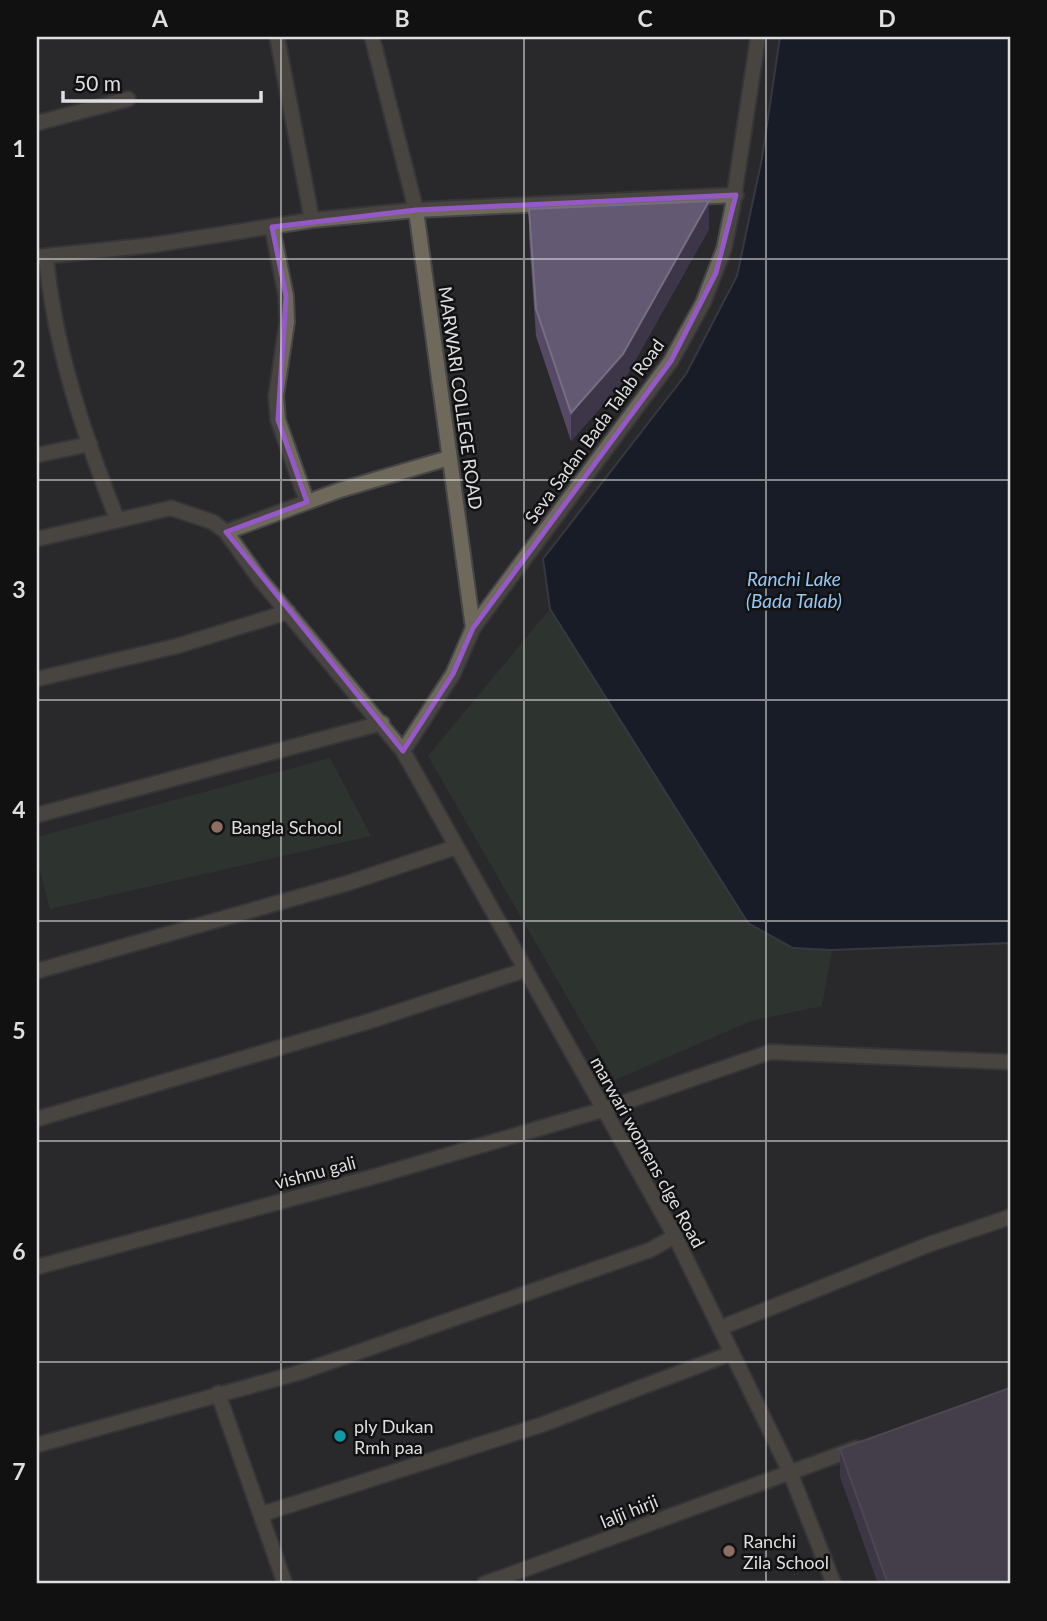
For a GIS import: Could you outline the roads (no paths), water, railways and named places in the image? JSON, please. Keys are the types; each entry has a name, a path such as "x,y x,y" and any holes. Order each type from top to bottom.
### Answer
{"street":[{"path":"277,37 312,220"},
{"name":"MARWARI COLLEGE ROAD","path":"372,37 416,210 474,628"},
{"name":"Seva Sadan Bada Talab Road","path":"474,628 671,361 716,273 736,195 758,37"},
{"path":"37,123 128,99"},
{"path":"117,519 90,444 54,315 41,256 153,245 312,220 416,210 736,195"},
{"path":"272,227 286,296 287,322 276,396 278,420 307,502"},
{"path":"37,455 90,444"},
{"path":"37,539 171,508 190,512 226,532 307,502 449,458"},
{"name":"marwari womens clge Road","path":"226,532 403,751 675,1236 790,1472 834,1584"},
{"path":"37,679 177,646 288,612"},
{"path":"403,751 453,674 474,628"},
{"path":"37,816 382,723"},
{"path":"37,971 348,883 456,847"},
{"path":"37,1119 370,1021 525,970"},
{"name":"vishnu gali","path":"37,1267 376,1176 603,1110 770,1052 1010,1062"},
{"path":"720,1328 930,1244 1010,1217"},
{"path":"37,1445 218,1392 301,1372 650,1250 675,1236"},
{"path":"262,1514 541,1425 732,1353"},
{"path":"218,1392 285,1584"},
{"name":"lalji hirji","path":"484,1584 867,1444"}],"water":[{"name":"Ranchi Lake (Bada Talab)","path":"780,37 1010,37 1010,943 832,950 793,948 748,923 550,609 543,559 686,374 737,276 762,158"}],"place":[{"name":"Bangla School","path":"217,827"},
{"name":"ply Dukan Rmh paa","path":"340,1436"},
{"name":"Ranchi Zila School","path":"729,1551"}]}
